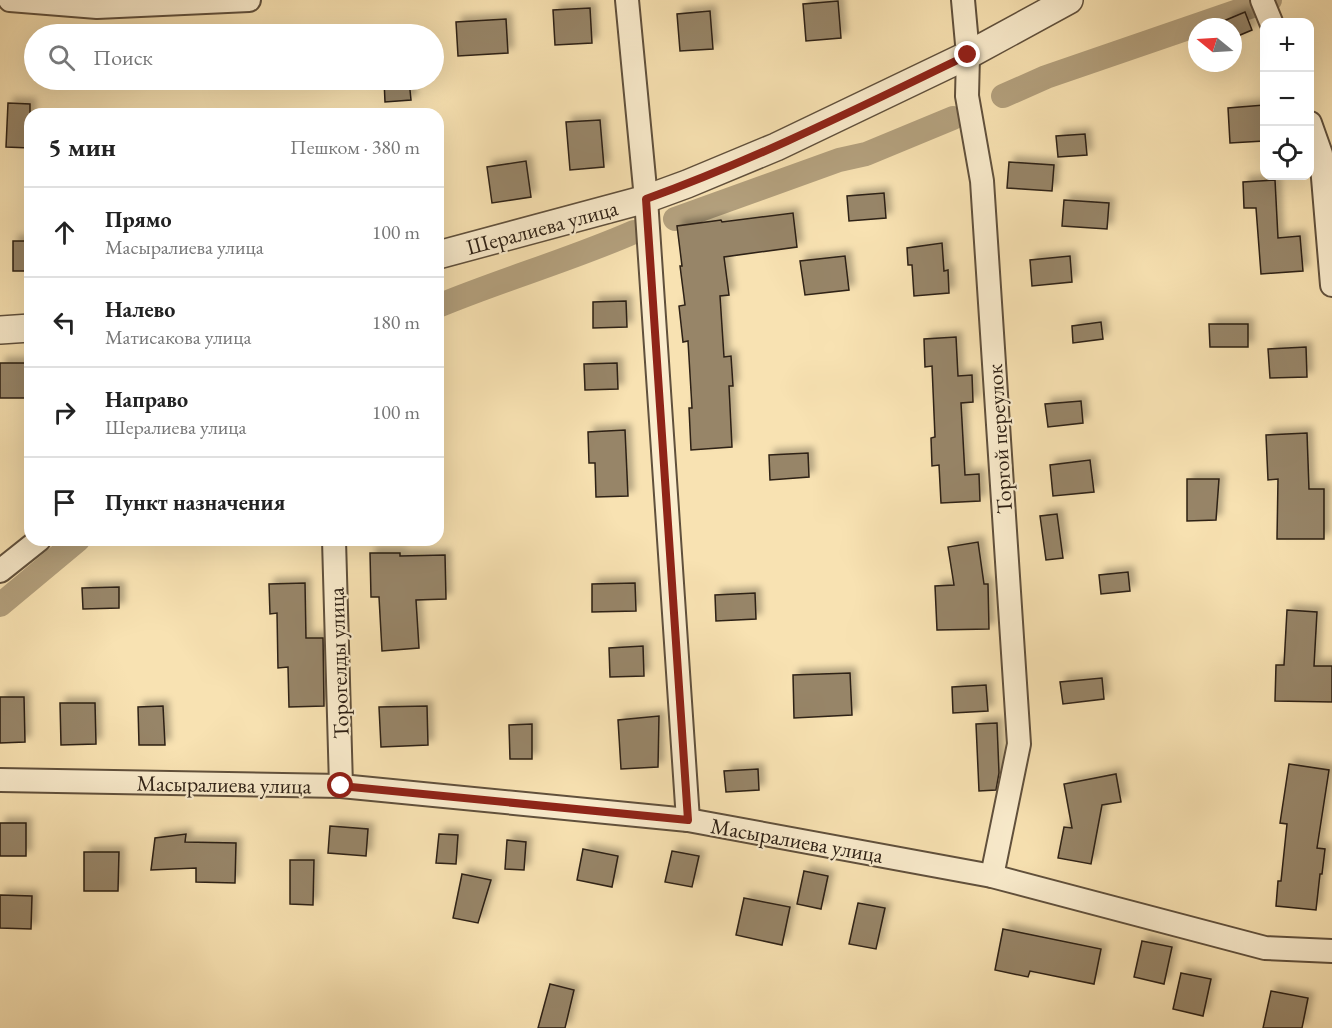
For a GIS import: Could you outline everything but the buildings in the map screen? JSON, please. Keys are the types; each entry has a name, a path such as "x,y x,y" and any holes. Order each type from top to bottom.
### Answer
{"street":[{"path":"10,0 97,7 249,0"},
{"path":"627,0 646,199 688,820"},
{"name":"Торгой переулок","path":"963,0 968,55 967,96 982,181 1019,744 992,876"},
{"name":"Шералиева улица","path":"444,253 646,199 687,184 776,147 968,55 1069,0"},
{"path":"1262,0 1269,18"},
{"path":"1311,126 1321,154 1332,285"},
{"path":"0,330 24,328"},
{"path":"0,571 31,546"},
{"name":"Торогелды улица","path":"334,546 341,786"},
{"name":"Масыралиева улица","path":"0,780 341,786 688,820 992,876 1265,948 1332,951"}],"waterway":[{"path":"1003,96 1046,77 1270,0"},
{"path":"675,219 839,160 866,154 953,118"},
{"path":"444,304 634,232"},
{"path":"0,605 71,546"}],"route":[{"path":"341,786 688,820 646,199 776,147 968,55"}]}
